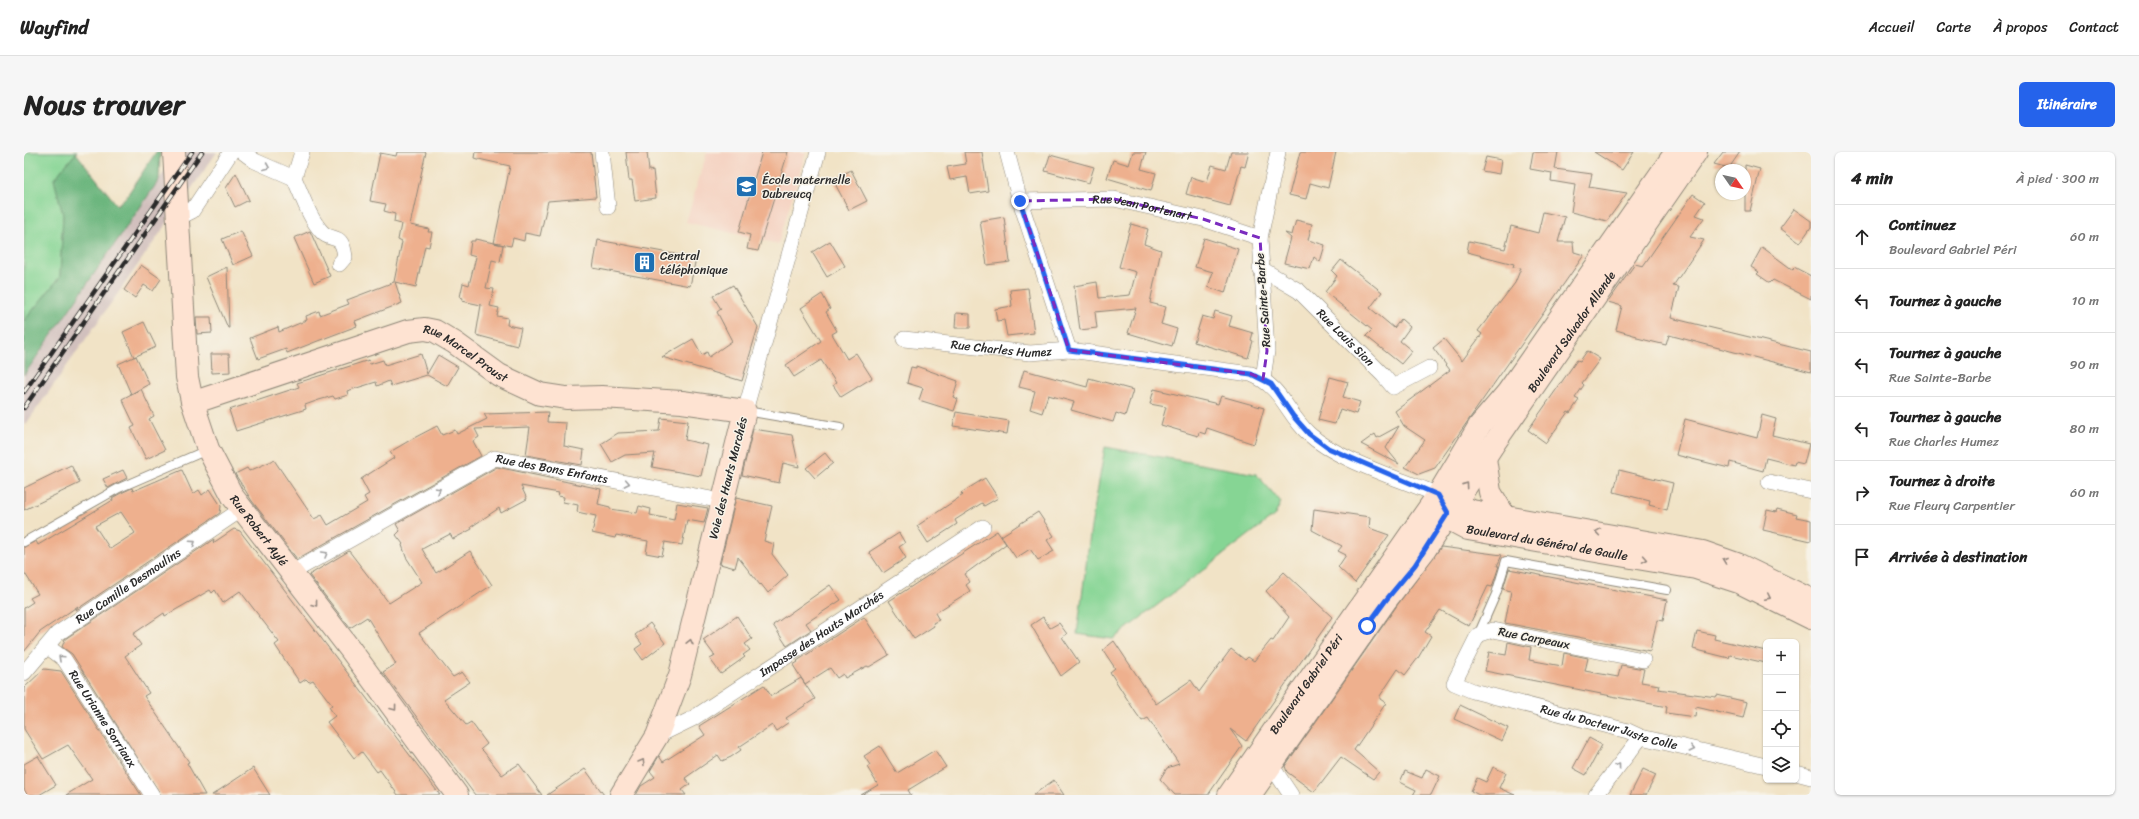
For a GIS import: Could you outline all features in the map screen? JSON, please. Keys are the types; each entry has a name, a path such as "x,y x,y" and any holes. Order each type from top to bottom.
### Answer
{"main road":[{"name":"Rue Robert Aylé","path":"174,152 187,377 192,401 208,449 221,477 242,509 354,655 457,795"},
{"name":"Boulevard Salvador Allende","path":"1447,504 1480,425 1508,392 1676,152"},
{"name":"Boulevard Salvador Allende","path":"1447,504 1479,456 1696,152"},
{"name":"Rue Marcel Proust","path":"192,401 201,400 408,331 425,329 435,331 455,342 498,375 540,394 566,398 602,397 682,402 745,411"},
{"name":"Voie des Hauts Marchés","path":"621,795 657,736 687,653 722,501 745,411"},
{"path":"1479,456 1490,492 1505,517"},
{"name":"Boulevard du Général de Gaulle","path":"1447,504 1472,512 1703,552 1737,564 1811,600"},
{"name":"Boulevard du Général de Gaulle","path":"1447,504 1454,521 1468,529 1620,554 1716,573 1739,582 1811,618"},
{"name":"Boulevard Gabriel Péri","path":"1229,795 1298,726 1386,600 1415,565 1447,504"},
{"name":"Boulevard Gabriel Péri","path":"1250,795 1267,756 1447,504"}],"street":[{"path":"178,218 192,211 231,152"},
{"path":"243,152 255,161 294,178 323,233 336,238 344,247 345,258 339,264"},
{"path":"294,178 302,152"},
{"path":"602,152 608,207"},
{"name":"Voie des Hauts Marchés","path":"745,411 818,152"},
{"path":"1007,152 1020,201 1069,350"},
{"name":"Rue Sainte-Barbe","path":"1264,379 1267,350 1260,268 1260,238 1278,152"},
{"name":"Rue Jean Portenart","path":"1020,201 1114,199 1203,219 1260,238"},
{"name":"Rue Louis Sion","path":"1260,268 1298,291 1383,375 1393,387 1429,368"},
{"name":"Rue Charles Humez","path":"904,340 1030,353 1069,350 1251,374 1264,379"},
{"path":"1264,379 1278,392 1293,416 1309,434 1328,448 1447,504"},
{"name":"Rue des Bons Enfants","path":"291,573 495,458 722,501"},
{"path":"1769,482 1811,491"},
{"name":"Rue Camille Desmoulins","path":"24,673 48,647 57,634 242,509"},
{"name":"Impasse des Hauts Marchés","path":"657,736 692,719 983,527"},
{"name":"Rue Carpeaux","path":"1478,635 1494,630 1643,660"},
{"name":"Rue du Docteur Juste Colle","path":"1478,635 1454,684 1473,691 1628,731 1641,737 1763,765"},
{"name":"Rue Urianne Sorriaux","path":"48,647 64,659 152,795"},
{"path":"1596,795 1641,737"},
{"path":"1267,756 1291,795"},
{"path":"1799,774 1811,777"}],"lane":[{"path":"1513,400 1686,152"},
{"path":"745,411 840,427"},
{"path":"24,542 120,488 208,449"},
{"path":"1427,531 1447,504"},
{"path":"1298,726 1304,703 1417,540"},
{"path":"1478,635 1496,594 1506,561 1667,590"},
{"path":"1238,795 1258,766 1267,756"}],"highlighted area":[{"path":"1114,199 1203,219 1260,238 1267,351 1263,379 1251,374 1069,350 1020,201"}],"shaded area":[{"path":"178,152 217,152 24,427 24,375"},
{"name":"École maternelle Dubreucq","path":"707,152 806,152 778,244 686,222"}],"green space":[{"path":"24,152 77,152 54,179 63,214 60,277 24,321"},
{"path":"156,152 160,152 159,180 24,375 24,321 60,277 63,215 54,179 76,153 117,205 126,197"},
{"path":"1105,447 1256,474 1281,502 1275,515 1113,639 1077,634 1091,527"}],"building":[{"path":"397,152 426,152 410,225 429,229 428,232 432,232 429,247 425,246 416,287 395,282 402,303 355,321 357,326 287,353 286,349 258,359 250,338 278,327 279,332 307,320 306,316 319,311 320,315 349,304 347,300 394,282 402,242 398,240 401,224 394,222 395,214 384,211 386,204 370,201 380,153 396,156"},
{"path":"475,152 591,152 596,197 548,201 540,236 525,233 524,241 513,238 511,246 494,243 510,166 474,158"},
{"path":"626,152 647,152 649,171 653,170 656,198 635,201 632,180 629,180"},
{"path":"762,152 788,152 758,251 747,249 750,235 739,232"},
{"path":"964,152 982,152 988,191 970,194 967,177 950,180 947,167 966,164"},
{"path":"1133,152 1146,152 1141,169 1156,173 1151,191 1107,178 1113,160 1129,165"},
{"path":"1231,152 1249,152 1245,167 1241,166 1230,206 1186,194 1191,177 1207,182 1212,165 1226,169"},
{"path":"1300,152 1336,152 1328,188 1310,183 1306,199 1289,195"},
{"path":"1533,152 1558,152 1555,169 1592,174 1589,187 1627,193 1607,221 1571,212 1575,185 1551,181 1552,173 1530,169"},
{"path":"1594,152 1634,152 1622,170"},
{"path":"1723,152 1740,152 1732,164 1714,164"},
{"path":"1050,155 1094,167 1089,183 1045,171"},
{"path":"1486,157 1501,160 1499,174 1482,171"},
{"path":"1751,167 1760,169 1750,211 1745,211 1745,200 1751,200"},
{"path":"851,170 867,201 849,210 833,180"},
{"path":"236,173 249,200 235,207 226,188"},
{"path":"1693,194 1705,202 1696,215 1704,218 1690,237 1704,240 1673,286 1679,287 1671,318 1811,352 1811,372 1669,335 1666,345 1637,338 1637,336 1616,330 1622,306 1608,302 1635,264 1643,266"},
{"path":"1794,209 1811,221 1811,227 1800,243 1780,228"},
{"path":"1543,212 1565,217 1558,242 1573,242 1574,252 1584,255 1435,468 1419,474 1405,467 1425,440 1404,426 1395,411 1450,370 1433,348 1444,339 1462,361 1482,334 1478,331 1515,283 1521,268 1513,267 1514,264 1467,252 1469,241 1505,249 1511,226 1538,233"},
{"path":"1004,217 1010,262 987,265 980,221"},
{"path":"1296,220 1312,224 1308,240 1325,245 1320,262 1314,257 1310,269 1284,263 1291,238 1285,233 1292,235"},
{"path":"1131,224 1148,229 1144,244 1161,250 1150,303 1166,307 1161,324 1177,329 1172,346 1128,333 1136,308 1095,312 1097,328 1080,330 1074,286 1097,282 1099,298 1130,295 1136,272 1119,267"},
{"path":"241,231 253,256 233,265 222,239"},
{"path":"310,231 330,276 314,283 294,238"},
{"path":"1204,238 1238,249 1225,293 1208,287 1213,272 1195,267"},
{"path":"475,239 503,245 500,262 492,260 486,288 494,289 490,306 499,308 497,316 508,318 507,325 521,328 517,346 476,335 481,305 462,301 463,298 460,297 463,283 469,285 476,257 469,255 471,241 475,241"},
{"name":"Central téléphonique","path":"598,240 696,258 690,286 593,268"},
{"path":"830,241 845,266 827,277 812,252"},
{"path":"1762,247 1793,270 1794,267 1811,276 1811,299 1773,280 1770,283 1757,274 1759,272 1751,267"},
{"path":"1341,260 1382,292 1370,308 1394,328 1401,319 1410,327 1400,341 1412,351 1401,364 1366,336 1372,330 1325,292 1337,276 1332,271"},
{"path":"141,265 161,279 153,291 144,285 135,298 124,290"},
{"path":"227,267 229,328 206,277"},
{"path":"733,285 758,327 742,381 662,357 693,339 702,355 707,352 709,357 732,341 717,312 721,309 713,296"},
{"path":"1028,288 1034,333 1007,336 1004,320 997,321 995,309 1012,306 1010,290"},
{"path":"822,294 830,309 826,312 837,331 832,334 847,359 856,353 872,378 841,397 833,385 836,383 821,360 794,377 786,365 821,341 801,308"},
{"path":"1215,311 1232,316 1229,326 1253,333 1251,340 1253,341 1248,358 1194,342 1202,316 1213,319"},
{"path":"956,313 970,314 970,328 955,328"},
{"path":"196,317 211,317 212,333 197,334"},
{"path":"144,322 156,347 134,357 123,332"},
{"path":"1587,351 1600,359 1582,383 1584,385 1575,398 1579,400 1570,413 1568,412 1546,443 1528,430 1577,360 1580,361"},
{"path":"211,354 229,354 230,372 212,373"},
{"path":"421,354 427,374 438,355 458,367 447,386 427,375 391,386 389,381 377,386 376,382 347,391 348,395 335,399 333,396 319,400 305,405 306,409 236,431 229,410 299,387 297,383 369,360 370,364 383,360 385,365"},
{"path":"136,356 149,384 131,394 118,364"},
{"path":"916,366 958,381 953,397 958,399 954,411 919,400 923,388 907,383 911,367 916,368"},
{"path":"1024,370 1087,387 1089,378 1133,390 1125,416 1116,413 1113,422 1071,410 1074,402 1048,395 1042,413 1030,409 1035,391 1019,387"},
{"path":"1330,377 1348,382 1343,397 1360,402 1356,414 1340,409 1335,424 1318,420"},
{"path":"141,389 154,416 149,419 165,450 146,459 131,428 135,426 122,399"},
{"path":"1154,389 1218,404 1221,396 1264,408 1254,444 1207,428 1205,434 1199,432 1198,436 1161,425 1166,407 1150,404"},
{"path":"548,412 547,422 566,423 564,446 584,450 582,465 526,455 530,427 475,429 479,437 473,441 481,456 297,559 252,501 235,474 247,468 249,471 274,460 314,519 322,515 328,525 367,502 364,497 369,494 361,479 394,458 390,452 437,426 442,435 455,430 457,434 487,419 484,414"},
{"path":"956,412 1009,421 1007,434 953,426"},
{"path":"1762,415 1776,419 1772,435 1809,444 1804,464 1795,462 1794,465 1766,458 1763,471 1730,462 1729,468 1676,455 1685,419 1757,438"},
{"path":"661,418 688,421 685,440 708,445 701,476 652,467 655,453 625,455 612,462 601,444 618,433 659,431"},
{"path":"1399,426 1386,448 1399,464 1361,444 1375,434 1377,438"},
{"path":"753,429 792,435 799,467 783,463 779,483 742,475"},
{"path":"825,453 833,463 815,478 806,468"},
{"path":"71,465 80,483 24,510 24,488"},
{"path":"497,467 601,489 598,504 610,507 610,509 637,513 639,506 651,509 650,515 674,520 677,503 708,508 704,523 687,520 682,545 665,542 662,556 646,553 648,541 616,535 615,538 592,533 596,516 577,512 578,505 563,502 564,497 558,496 559,493 521,486 527,499 501,513 499,508 471,527 472,529 453,539 450,534 422,549 436,573 470,551 492,585 419,633 453,677 462,672 470,682 444,699 466,725 471,722 487,744 481,749 502,775 519,764 542,795 475,795 383,672 396,664 367,617 350,628 309,575 349,551 389,603 422,582 406,557 403,544 396,535 400,531 396,524"},
{"path":"123,470 127,478 108,488 103,479"},
{"path":"182,470 193,494 199,490 202,495 210,489 221,506 220,513 76,610 78,606 40,632 24,652 24,608 33,602 30,598 38,594 24,572 24,547 36,541 38,545 113,500 112,498 132,488 133,491","holes":["121,512 135,533 110,549 95,526"]},
{"path":"1619,470 1673,483 1667,510 1649,505 1650,501 1614,492"},
{"path":"985,478 998,498 984,506 982,503 955,520 957,524 928,543 917,526 963,495 961,493"},
{"path":"736,498 772,506 764,541 774,544 772,554 788,575 768,593 738,557 735,568 720,564"},
{"path":"1314,509 1370,517 1369,528 1389,535 1355,583 1338,567 1346,555 1338,551 1342,546 1312,530"},
{"path":"1777,509 1797,514 1796,517 1811,520 1811,541 1763,530 1767,510 1776,512"},
{"path":"1038,512 1054,536 1047,540 1054,551 1038,560 1030,549 1016,558 1001,536"},
{"path":"234,529 240,531 440,795 398,795 380,770 377,772 362,752 354,758 327,722 335,716 329,707 332,705 313,680 309,682 306,679 300,683 275,645 279,642 240,591 223,603 215,590 212,593 210,590 165,616 164,613 133,634 141,645 125,656 149,693 144,696 189,762 187,763 205,795 161,795 72,654 62,647 65,639 214,539 213,543"},
{"path":"997,531 1006,544 965,574 970,582 966,585 970,591 935,613 939,620 933,623 934,626 914,639 889,601"},
{"path":"899,533 905,543 899,547 906,558 883,573 869,552"},
{"path":"1441,547 1502,555 1497,566 1499,566 1492,587 1488,586 1469,626 1440,610 1425,632 1431,636 1418,658 1405,675 1398,669 1380,696 1380,699 1386,703 1354,750 1379,772 1373,779 1341,757 1314,792 1287,772 1285,766 1398,604"},
{"path":"1509,569 1667,600 1663,621 1657,620 1650,651 1505,623 1511,591 1503,589"},
{"path":"1284,572 1332,617 1246,741 1230,729 1242,746 1208,795 1175,795 1160,779 1167,768 1179,764 1148,718 1142,721 1136,713 1110,672 1115,668 1103,650 1114,641 1156,704 1191,680 1199,692 1231,649 1245,660 1248,657 1254,661 1271,640 1273,641 1289,617 1266,591"},
{"path":"830,585 841,600 806,623 811,630 787,646 773,625"},
{"path":"737,616 752,639 745,644 750,650 743,655 745,657 721,674 710,659 715,656 703,640"},
{"path":"864,617 889,655 869,667 867,666 845,678 843,674 837,678 830,668 805,684 793,665"},
{"path":"1043,617 1050,628 1059,623 1067,634 1062,637 1079,662 1061,676 1031,625"},
{"path":"650,623 665,643 643,660 635,649 642,644 635,635"},
{"path":"1697,631 1715,635 1714,639 1763,650 1763,662 1730,655 1729,658 1693,649"},
{"path":"1508,642 1531,647 1529,660 1562,666 1564,653 1588,658 1585,671 1618,677 1621,665 1644,669 1641,682 1659,685 1658,689 1716,697 1717,695 1747,702 1743,718 1696,707 1695,717 1666,713 1667,707 1485,671 1489,652 1506,655"},
{"path":"44,669 61,671 141,795 66,795 92,779 68,745 43,759 24,729 24,688"},
{"path":"801,678 815,699 786,718 789,722 776,731 772,725 739,747 741,750 731,757 722,761 718,755 685,778 690,784 682,790 686,795 636,795 641,786 655,777 650,771 659,756 663,762 705,735 699,726 764,685 771,696"},
{"path":"1460,705 1508,728 1502,741 1454,719"},
{"path":"1589,738 1602,745 1586,775 1573,768"},
{"path":"880,746 897,773 935,750 946,767 908,790 911,795 861,795 878,785 867,767 870,765 864,756"},
{"path":"38,756 56,785 39,795 27,795 24,789 24,764"},
{"path":"1493,767 1506,773 1499,788 1515,795 1479,795 1471,791 1477,778 1486,782"},
{"path":"253,768 270,795 212,795"},
{"path":"585,769 604,795 547,795"},
{"path":"1426,769 1440,776 1431,795 1413,795 1416,790 1400,782 1405,771 1422,778"},
{"path":"1643,769 1656,775 1646,795 1630,795"},
{"path":"1054,780 1064,795 1033,795"}],"railway":[{"path":"24,392 192,152"},
{"path":"24,408 202,152"}],"place":[{"name":"École maternelle Dubreucq","path":"746,187"},
{"name":"Central téléphonique","path":"644,263"}],"route":[{"path":"1020,201 1069,350 1251,374 1264,379 1278,392 1293,416 1309,434 1328,448 1438,495 1448,513 1428,547 1367,626"}]}
